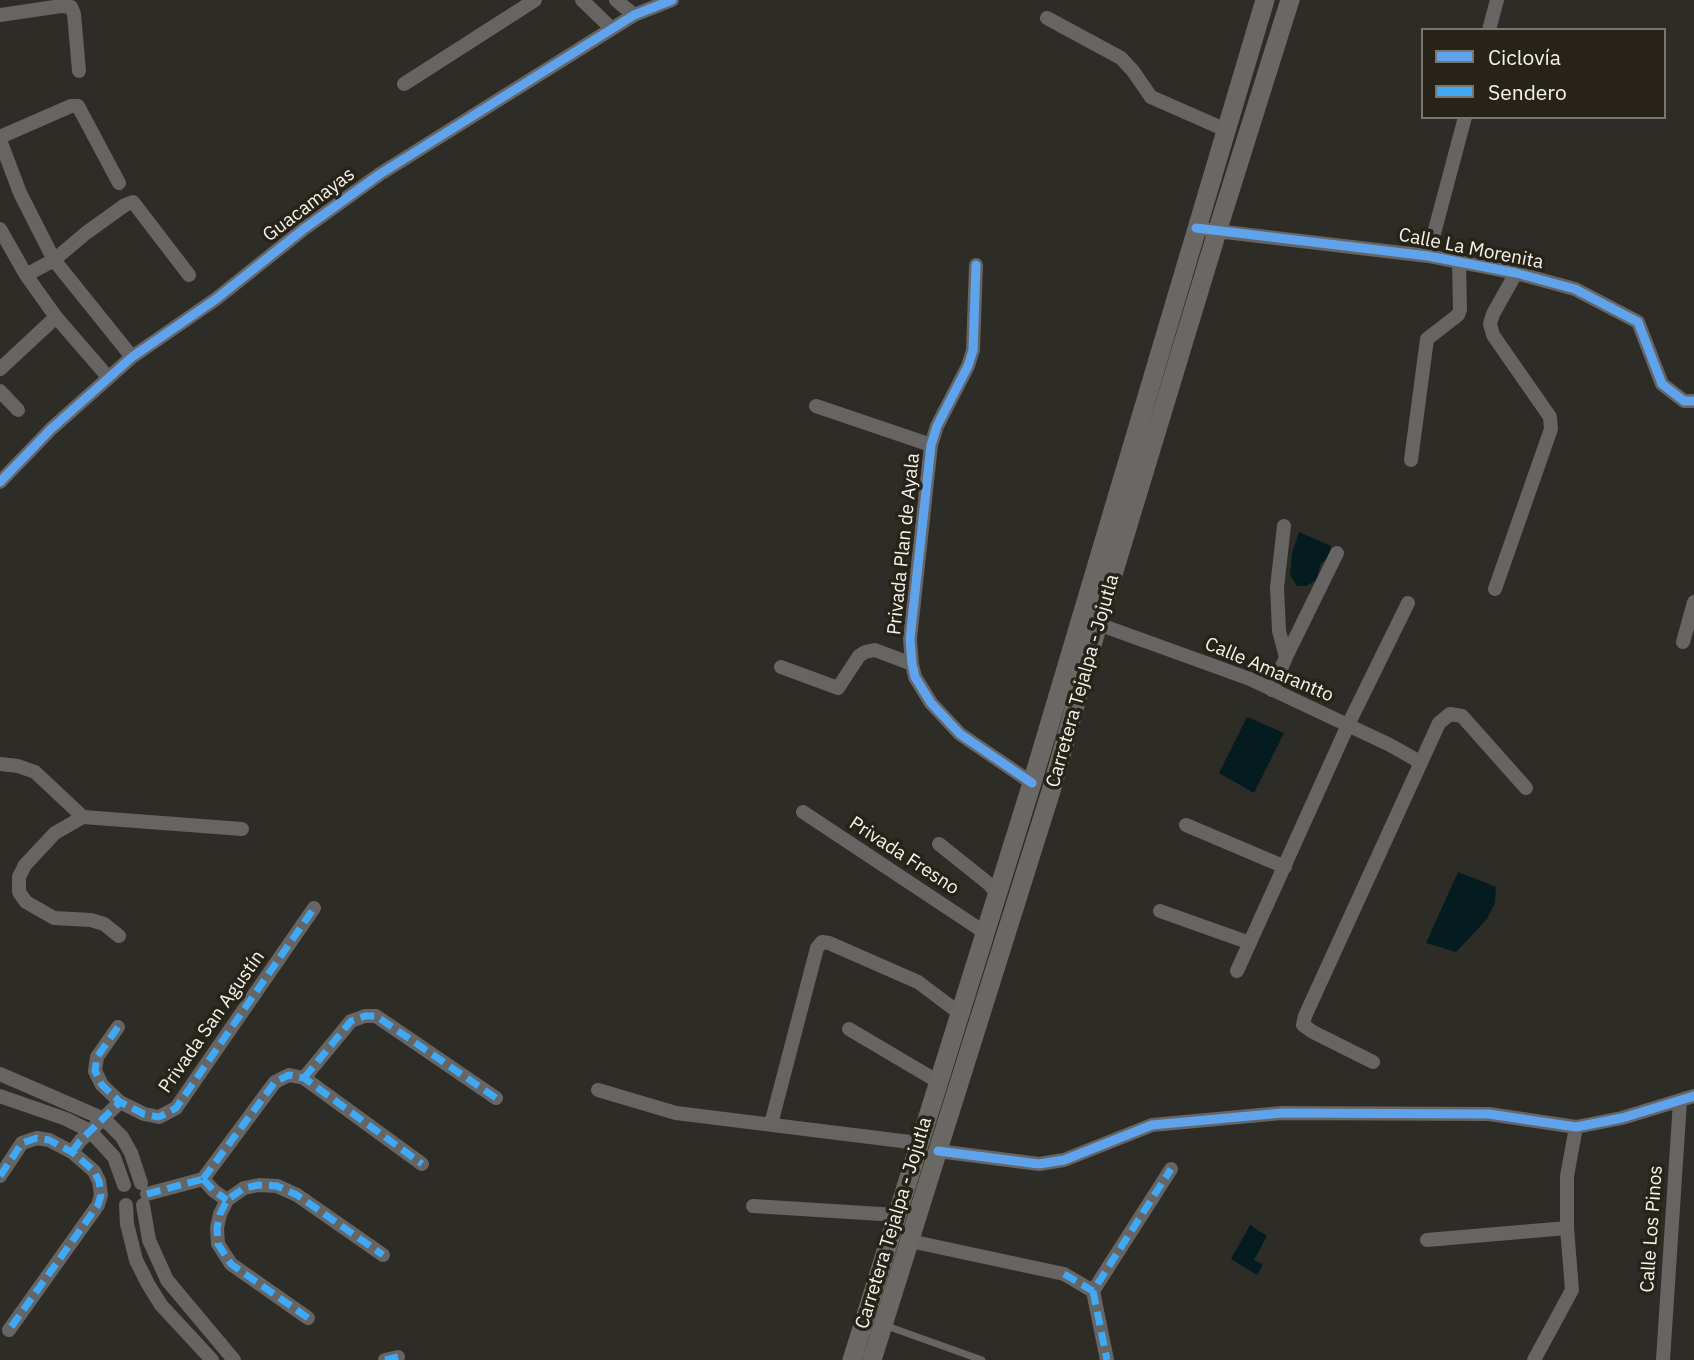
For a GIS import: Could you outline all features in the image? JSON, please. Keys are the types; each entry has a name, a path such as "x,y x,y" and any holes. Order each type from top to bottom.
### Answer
{"main road":[{"name":"Carretera Tejalpa - Jojutla","path":"852,1360 1031,783 1265,0"},
{"name":"Carretera Tejalpa - Jojutla","path":"872,1360 1051,791 1098,624 1290,0"},
{"path":"993,901 1012,917"}],"street":[{"path":"404,84 535,0"},
{"path":"582,0 612,29"},
{"path":"616,0 634,15"},
{"name":"Guacamayas","path":"0,482 51,429 132,357 216,299 305,228 380,174 634,15 672,0"},
{"path":"1490,28 1497,0"},
{"path":"0,15 61,6 71,7 75,14 79,71"},
{"path":"1047,18 1121,58 1151,97 1226,130"},
{"path":"118,183 78,106 71,106 1,144 20,193 54,260 132,357"},
{"path":"1428,256 1464,119"},
{"path":"26,275 54,260 86,233 133,202 189,275"},
{"name":"Calle La Morenita","path":"1196,228 1428,256 1516,273 1575,289 1638,322 1662,384 1689,401"},
{"path":"2,239 56,317 108,377"},
{"path":"1411,460 1427,339 1458,316 1459,262"},
{"name":"Privada Plan de Ayala","path":"976,265 974,350 937,426 931,445 910,639 912,664 915,677 931,703 960,734 1031,783"},
{"path":"1495,589 1550,429 1550,417 1493,335 1490,324 1516,273"},
{"path":"0,369 56,317"},
{"path":"0,391 18,410"},
{"name":"Privada Plan de Ayala","path":"816,406 931,445"},
{"path":"1284,526 1277,587 1279,631 1286,657"},
{"path":"1272,690 1337,553"},
{"path":"1237,971 1348,725 1408,603"},
{"path":"1683,642 1694,603"},
{"name":"Calle Amarantto","path":"1098,624 1250,679 1420,762"},
{"name":"Privada Plan de Ayala","path":"781,667 838,688 859,656 865,652 875,650 912,664"},
{"path":"1373,1062 1303,1025 1439,723 1450,714 1462,716 1526,788"},
{"path":"0,764 35,772 83,817"},
{"name":"Privada Fresno","path":"803,812 984,932"},
{"path":"119,936 104,924 90,920 54,918 26,902 19,892 19,877 25,865 55,833 83,817 242,830"},
{"path":"1186,825 1284,867"},
{"path":"939,844 989,884 993,901"},
{"name":"Privada San Agustín","path":"118,1027 96,1057 95,1071 102,1085 120,1102 144,1114 159,1117 176,1108 314,908"},
{"path":"1160,911 1250,943"},
{"path":"771,1124 817,947 822,942 830,943 918,982 958,1012"},
{"path":"304,1078 351,1021 365,1016 376,1016 496,1098"},
{"path":"849,1029 937,1080"},
{"path":"0,1074 104,1119 127,1145 144,1194 149,1240 167,1280 234,1360"},
{"path":"126,1205 135,1208 144,1194 203,1179 275,1082 289,1075 304,1078 422,1164"},
{"path":"598,1090 676,1113 918,1143"},
{"path":"0,1096 66,1119 90,1131 114,1157 124,1185"},
{"path":"938,1151 1039,1164 1064,1160 1152,1125 1282,1113 1489,1114 1576,1127 1622,1118 1694,1096"},
{"name":"Calle Los Pinos","path":"1663,1360 1679,1101"},
{"path":"72,1152 120,1102"},
{"path":"1534,1360 1572,1290 1567,1228 1567,1176 1576,1127"},
{"path":"0,1176 22,1143 37,1138 49,1140 72,1152 94,1171 101,1195 97,1205 9,1330"},
{"path":"1107,1360 1093,1291 1171,1169"},
{"path":"203,1179 227,1200"},
{"path":"144,1194 132,1181 124,1185 120,1193 126,1205 127,1224 136,1260 161,1306 212,1360"},
{"path":"308,1318 232,1264 218,1244 220,1214 227,1200 244,1188 277,1186 298,1195 383,1255"},
{"path":"753,1206 897,1215"},
{"path":"1427,1240 1567,1228"},
{"path":"910,1241 1064,1274 1093,1291"}],"lane":[{"path":"883,1325 962,1357 982,1360"}],"water":[{"path":"1299,532 1331,546 1329,556 1320,565 1317,580 1306,586 1297,586 1290,575 1292,553"},
{"path":"1247,717 1284,733 1254,793 1219,773"},
{"path":"1458,872 1496,887 1495,903 1487,919 1456,952 1426,943"},
{"path":"1250,1225 1267,1236 1254,1260 1263,1265 1257,1275 1231,1259"}],"marked path":[{"path":"118,1027 97,1057 95,1071 102,1085 120,1102 144,1114 159,1117 176,1108 314,908"},
{"path":"304,1078 351,1021 365,1016 376,1016 496,1098"},
{"path":"203,1179 275,1082 289,1075 304,1078 422,1164"},
{"path":"72,1152 120,1102"},
{"path":"0,1176 22,1143 37,1138 49,1140 72,1152 94,1171 101,1195 98,1205 9,1330"},
{"path":"1064,1274 1093,1291 1171,1169"},
{"path":"203,1179 227,1200"},
{"path":"147,1194 203,1179"},
{"path":"308,1318 231,1264 218,1244 217,1228 227,1200 244,1188 277,1186 297,1195 383,1255"},
{"path":"1093,1291 1107,1360"},
{"path":"385,1360 398,1357"}],"cycle path":[{"path":"0,482 51,429 132,357 216,299 305,228 380,174 634,15 672,0"},
{"path":"1196,228 1428,256 1516,273 1575,289 1638,322 1662,384 1684,401 1694,401"},
{"path":"976,265 973,350 968,366 937,426 931,445 910,639 912,664 915,677 931,703 960,734 1032,783"},
{"path":"938,1151 1039,1164 1064,1160 1152,1125 1282,1113 1489,1114 1576,1127 1622,1118 1694,1096"}]}
